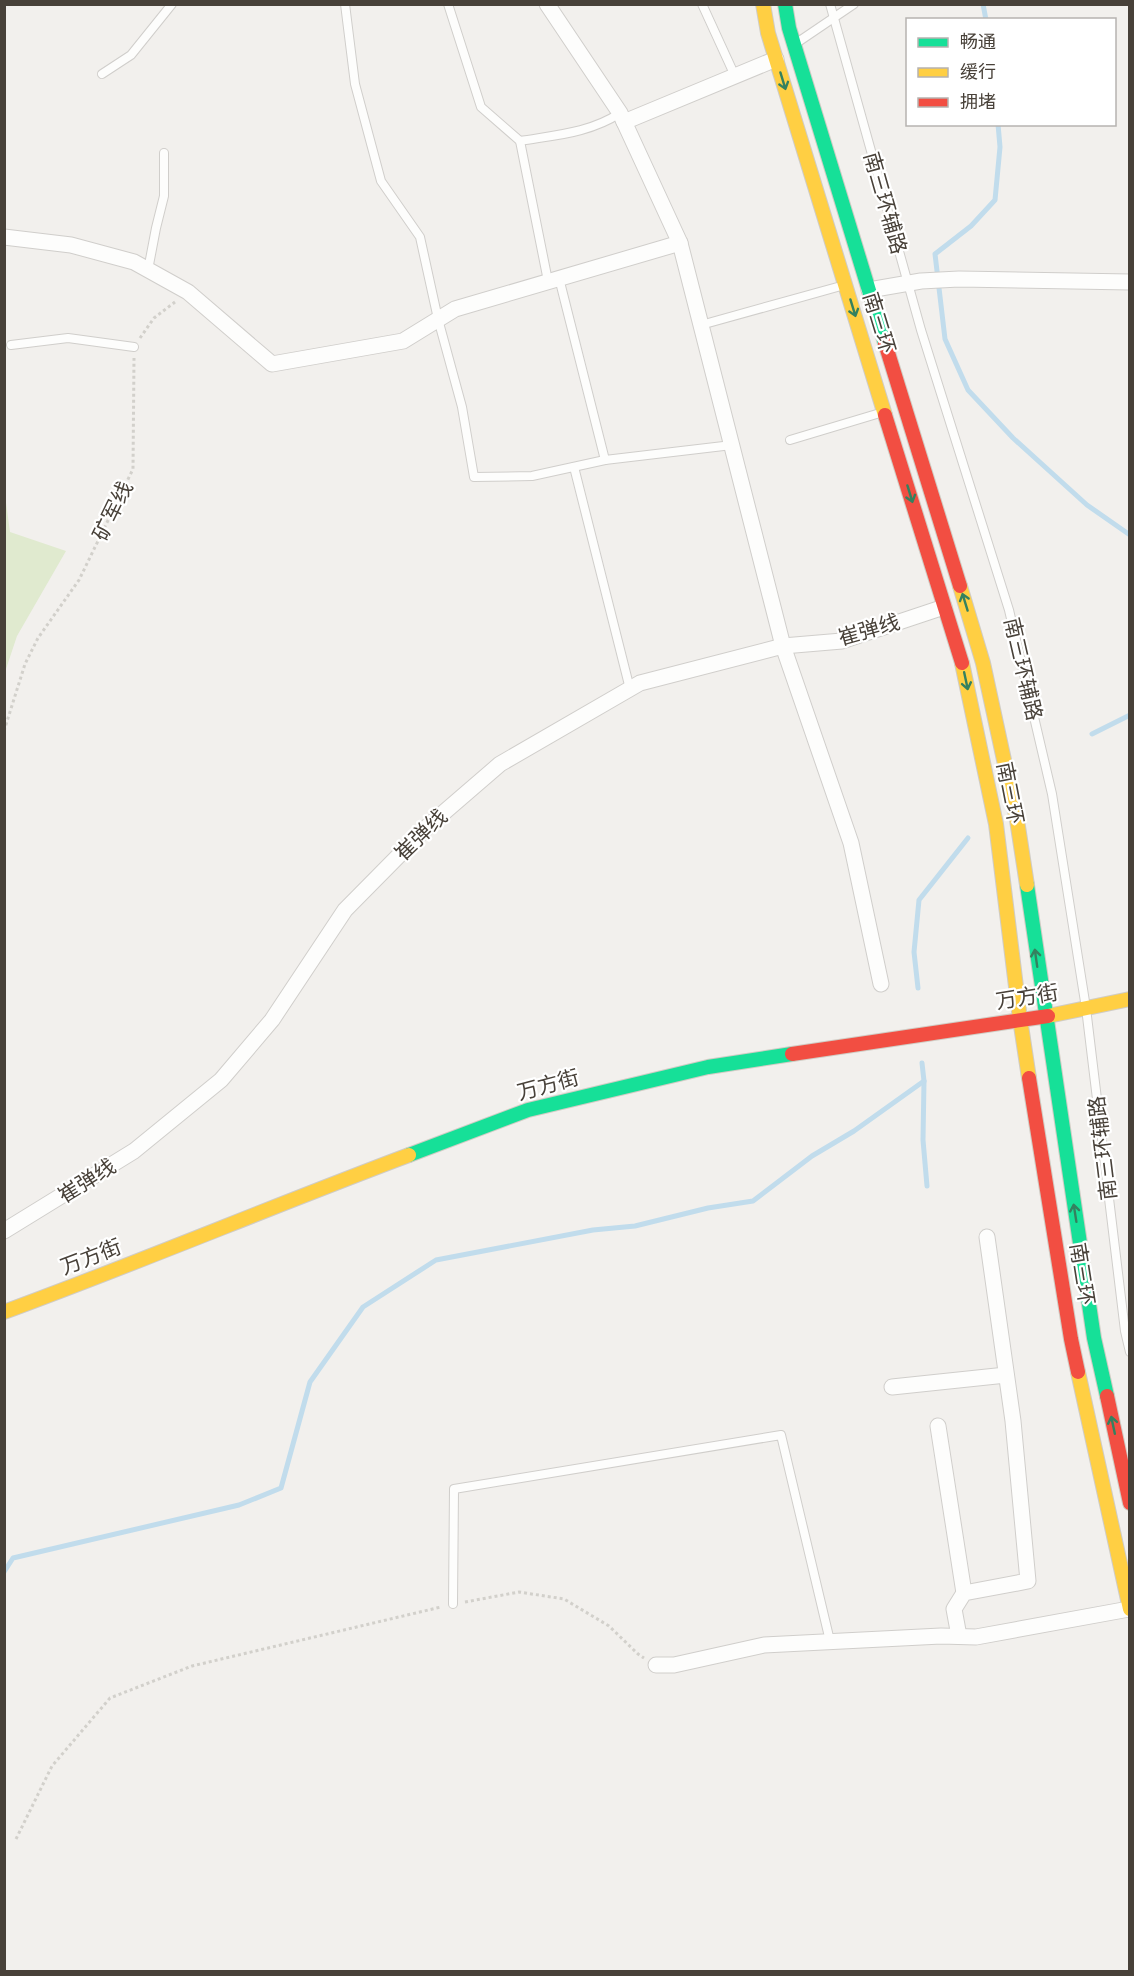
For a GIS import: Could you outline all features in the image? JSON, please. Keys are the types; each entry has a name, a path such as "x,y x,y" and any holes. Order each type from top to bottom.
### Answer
{"main road":[{"name":"南三环","path":"764,4 768,33 963,668 996,824 1020,1019 1071,1339 1129,1609"},
{"name":"南三环","path":"785,4 794,44 983,663 1017,820 1094,1338 1130,1503"},
{"name":"万方街","path":"4,1312 114,1272 308,1193 528,1110 708,1067 1045,1017 1130,999"}],"street":[{"path":"547,4 622,117 680,243 783,646 851,843 881,984"},
{"path":"622,117 777,60"},
{"path":"4,237 71,245 134,262 188,292 272,364 402,341 455,309 680,243"},
{"path":"869,290 914,282 959,279 1130,282"},
{"name":"崔弹线","path":"4,1231 134,1151 221,1080 272,1020 345,909 427,827 500,764 640,683 783,646 842,640 944,607"},
{"path":"964,1593 1028,1581 1013,1421 987,1237"},
{"path":"892,1387 1006,1375"},
{"path":"938,1426 964,1593 954,1609 959,1636"},
{"path":"656,1665 674,1665 764,1645 941,1636 976,1637 1129,1609"}],"lane":[{"path":"102,74 131,55 172,4"},
{"path":"345,4 356,84 381,181 420,237 438,319 462,407 474,477 532,476 605,460 732,446"},
{"path":"448,4 481,107 520,141 553,280 605,460"},
{"path":"702,4 735,76"},
{"name":"南三环辅路","path":"830,4 832,19 914,282 1009,610 1052,794 1086,1008 1124,1320 1130,1352"},
{"path":"794,44 854,4"},
{"path":"520,141 578,132 622,117"},
{"path":"148,270 164,196 164,153"},
{"path":"701,325 846,285"},
{"path":"11,345 68,338 134,347"},
{"path":"790,441 885,412"},
{"path":"574,467 630,688"},
{"path":"453,1605 454,1489 781,1435 830,1641"}],"path":[{"path":"134,347 154,318 188,292"},
{"name":"矿军线","path":"4,731 25,664 38,638 79,580 133,469 134,347"},
{"path":"16,1839 52,1766 110,1698 192,1666 453,1605 519,1592 564,1599 609,1626 638,1654 656,1665"}],"green space":[{"path":"4,488 10,532 66,551 17,636 5,672"}],"waterway":[{"path":"983,4 986,18"},
{"path":"998,126 1000,147 995,200 971,226 935,254 945,339 968,390 1013,438 1087,505 1130,535"},
{"path":"1092,734 1130,715"},
{"path":"918,988 914,952 919,900 968,838"},
{"path":"922,1063 923,1140 927,1186"},
{"path":"4,1572 13,1558 239,1505 281,1488 310,1382 363,1307 436,1260 593,1230 635,1226 708,1208 753,1201 812,1156 854,1131 924,1081"}],"traffic: fast":[{"path":"785,4 789,28 885,343"},
{"path":"1027,885 1094,1338 1107,1396"},
{"path":"409,1155 528,1110 708,1067 792,1054"}],"traffic: slow":[{"path":"763,4 768,33 885,415"},
{"path":"960,586 983,663 1017,820 1027,885"},
{"path":"962,663 996,824 1029,1078"},
{"path":"1048,1016 1130,999"},
{"path":"4,1312 409,1155"},
{"path":"1078,1372 1130,1609"}],"traffic: jam":[{"path":"885,343 960,586"},
{"path":"885,415 962,663"},
{"path":"792,1054 1048,1016"},
{"path":"1029,1078 1078,1372"},
{"path":"1107,1396 1130,1503"}]}
